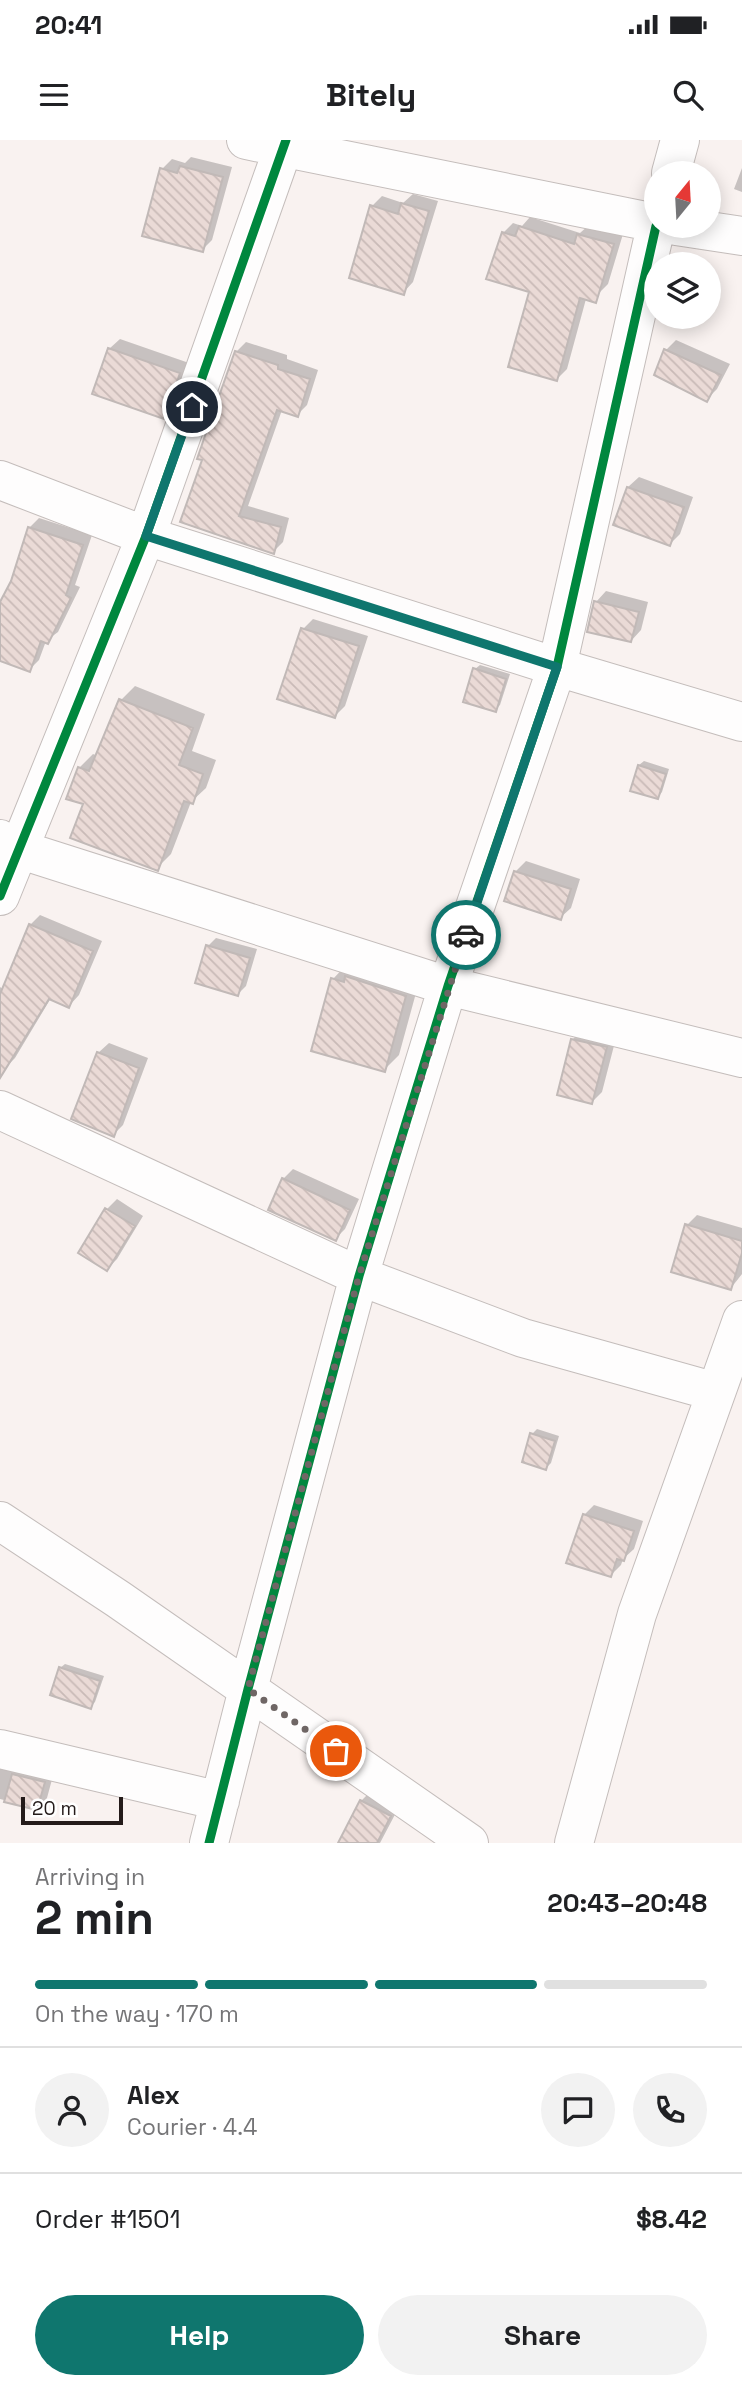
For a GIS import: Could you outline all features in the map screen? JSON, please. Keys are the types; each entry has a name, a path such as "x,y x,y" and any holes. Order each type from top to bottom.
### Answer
{"street":[{"path":"246,140 285,144 644,221"},
{"path":"674,161 680,140"},
{"path":"0,896 9,844 146,536 285,144"},
{"path":"721,233 742,236"},
{"path":"209,1843 359,1276 448,986 557,667 653,238"},
{"path":"0,480 146,536 557,667 742,722"},
{"path":"9,844 448,986 742,1058"},
{"path":"0,1110 359,1276 523,1338 716,1392"},
{"path":"575,1843 638,1614 742,1320"},
{"path":"0,1521 118,1599 469,1843"},
{"path":"0,1749 219,1801"}],"building":[{"path":"180,166 223,177 203,252 142,236 160,168 177,173"},
{"path":"401,203 429,211 404,295 349,278 370,205 398,214"},
{"path":"519,226 574,244 577,234 614,244 596,303 580,298 557,381 508,367 529,292 486,279 502,232 515,236"},
{"path":"108,348 180,373 164,419 92,394"},
{"path":"664,349 721,375 707,402 654,375"},
{"path":"235,351 310,379 298,417 277,410 239,516 281,527 274,554 180,522 202,460 197,459"},
{"path":"627,487 684,507 670,546 613,525"},
{"path":"28,527 83,545 66,595 71,598 48,644 41,641 30,672 0,661 0,602 11,581"},
{"path":"594,601 639,612 631,642 587,632"},
{"path":"301,628 359,646 335,718 277,699"},
{"path":"473,668 506,679 496,712 463,702"},
{"path":"119,699 193,728 179,765 203,774 193,804 184,801 158,871 70,838 83,804 66,799 78,767 89,771"},
{"path":"638,765 666,774 658,799 630,791"},
{"path":"514,871 571,889 561,920 504,901"},
{"path":"29,924 93,951 69,1008 49,999 0,1078 0,994"},
{"path":"206,945 250,958 238,996 195,983"},
{"path":"345,976 406,996 385,1072 311,1051 331,978 344,982"},
{"path":"571,1039 607,1047 592,1104 557,1095"},
{"path":"97,1052 139,1068 114,1137 71,1119"},
{"path":"282,1178 350,1210 336,1241 268,1210"},
{"path":"105,1208 135,1226 107,1271 78,1253"},
{"path":"685,1224 742,1241 742,1253 731,1290 671,1272"},
{"path":"530,1433 555,1441 546,1470 522,1462"},
{"path":"583,1514 634,1531 624,1561 617,1559 611,1577 566,1563"},
{"path":"59,1667 100,1681 91,1709 50,1695"},
{"path":"12,1774 45,1782 37,1810 4,1802"},
{"path":"360,1800 391,1816 377,1843 338,1843"}],"cycle path":[{"path":"0,896 146,536 286,140"},
{"path":"209,1843 359,1276 448,986 557,667 653,238"}],"way so far":[{"path":"336,1751 248,1689 359,1276 466,935"}],"route":[{"path":"192,407 146,536 557,667 466,935"}]}
